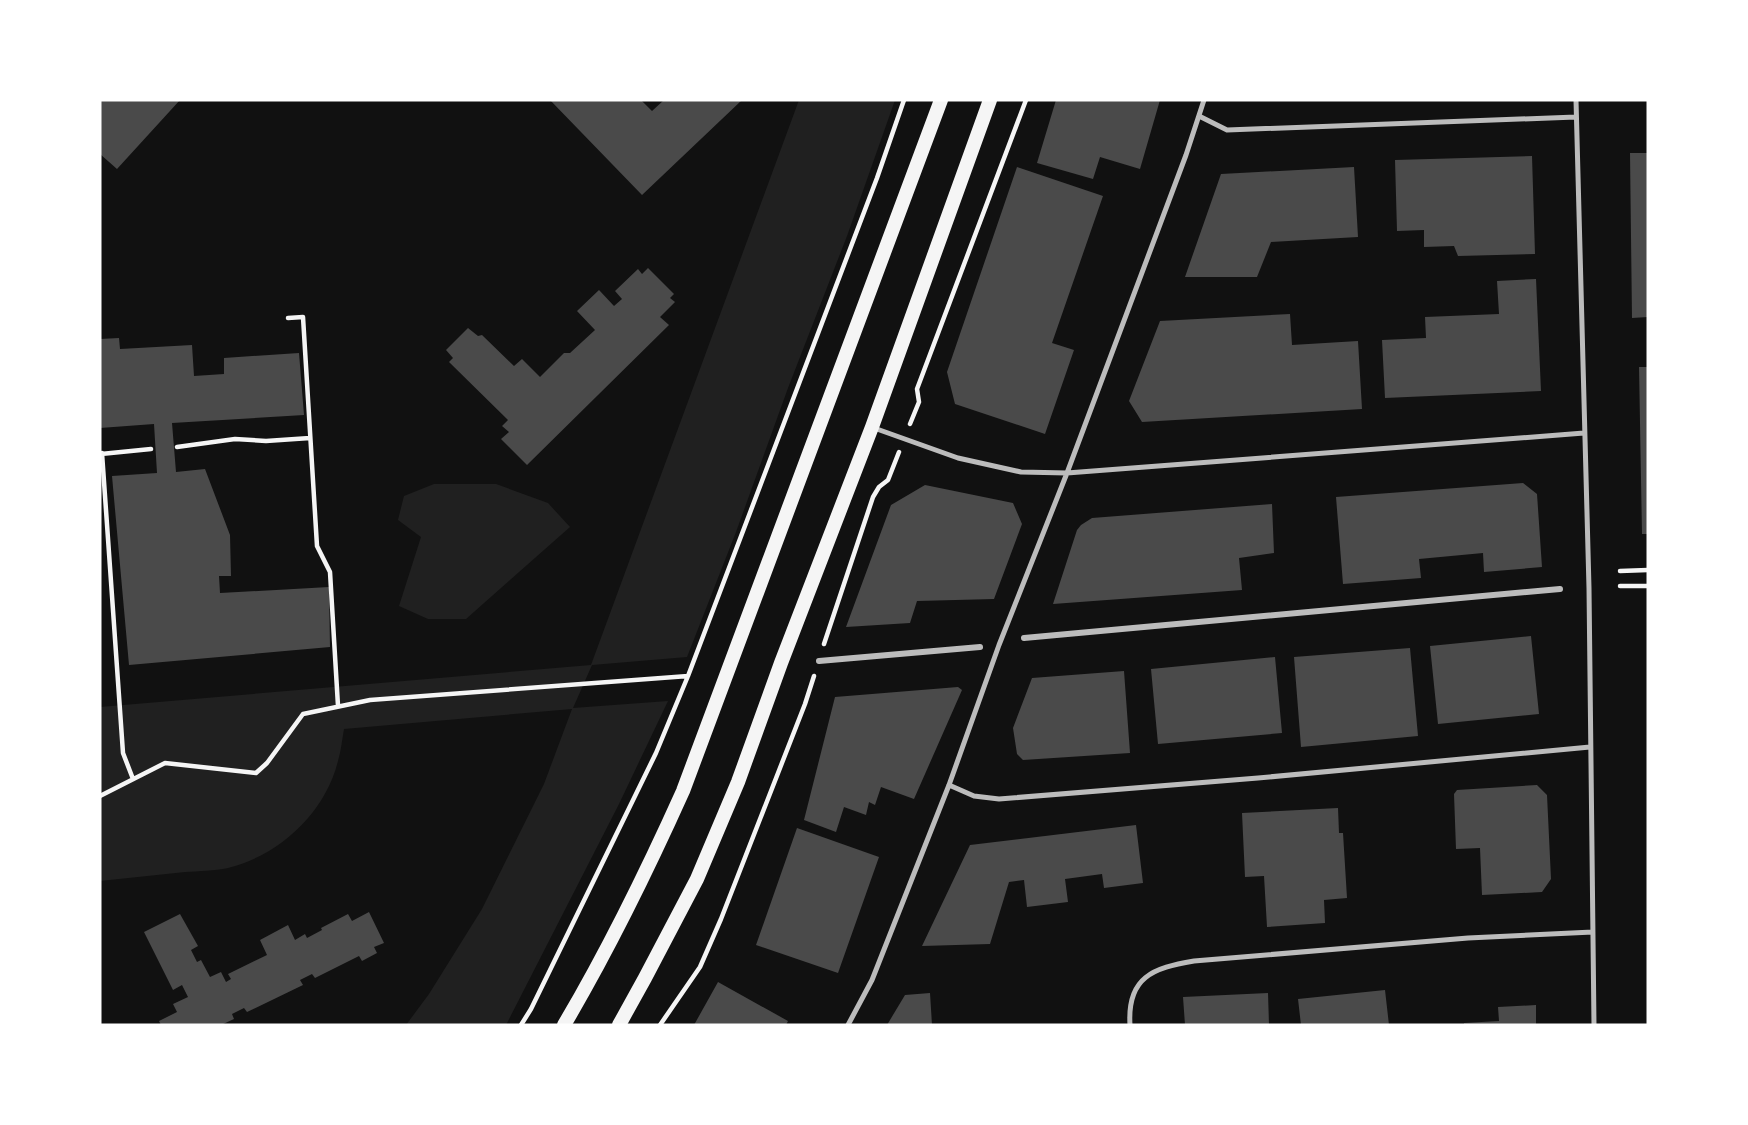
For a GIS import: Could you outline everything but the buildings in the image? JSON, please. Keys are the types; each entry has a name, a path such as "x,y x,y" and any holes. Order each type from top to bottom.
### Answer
{"main road":[{"path":"564,1025 642,881 683,790 941,100"},
{"path":"619,1025 702,867 738,782 872,427 990,100"}],"street":[{"path":"1024,638 1560,589"},
{"path":"819,661 980,647"}],"lane":[{"path":"848,1025 872,980 948,785 1204,100"},
{"path":"1576,100 1589,588 1594,1025"},
{"path":"1199,116 1227,130 1576,117"},
{"path":"872,427 958,458 1021,472 1066,473 1584,433"},
{"path":"948,785 974,796 999,799 1590,747"},
{"path":"1130,1025 1129,1014 1135,990 1148,974 1167,965 1390,944 1593,932"}],"path":[{"path":"520,1025 531,1009 656,753 688,676 877,178 904,100"},
{"path":"919,402 917,389 1026,100"},
{"path":"288,318 303,317 317,546 330,572 338,706"},
{"path":"177,447 235,439 310,438"},
{"path":"134,779 123,753 101,454 151,449"},
{"path":"660,1025 700,967 721,919 805,704 873,497 879,487 888,480"},
{"path":"1620,571 1648,570"},
{"path":"1620,586 1648,586"},
{"path":"100,796 165,763 256,773 267,763 303,713 370,700 688,676"}],"shaded area":[{"path":"799,100 895,100 847,236 687,657 592,665 573,708 668,701 619,804 506,1025 406,1025 429,994 482,909 544,784 572,709 344,729 338,761 323,798 298,829 265,853 223,869 100,881 100,707 591,665"},
{"path":"434,484 496,484 548,503 570,527 466,619 428,619 399,606 421,537 398,520 404,496"}]}
